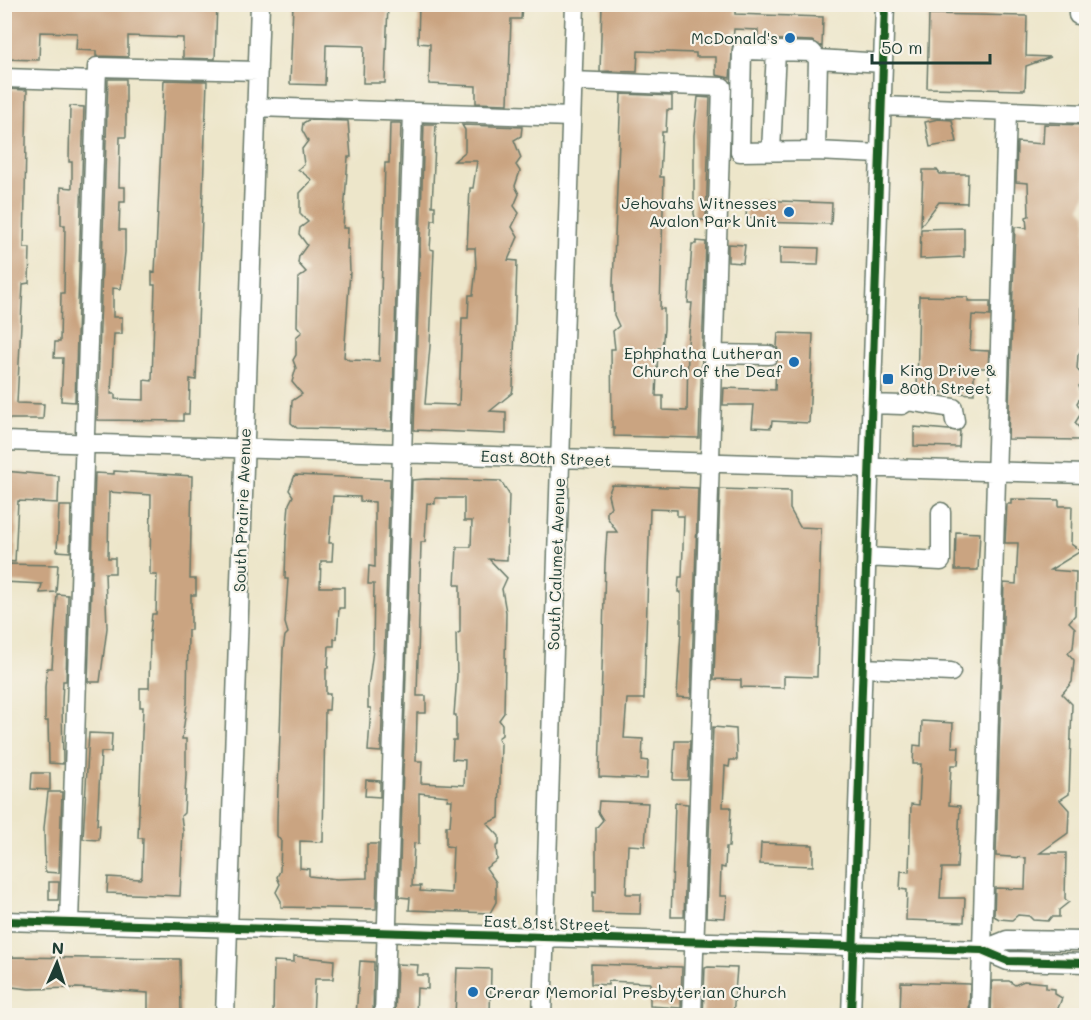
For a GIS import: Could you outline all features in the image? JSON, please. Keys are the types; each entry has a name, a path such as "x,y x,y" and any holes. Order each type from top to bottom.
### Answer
{"street":[{"name":"South Prairie Avenue","path":"225,1016 260,4"},
{"name":"South Calumet Avenue","path":"542,1016 575,4"},
{"path":"851,1016 885,4"},
{"path":"816,151 818,59 812,52 742,50 740,152 816,151 880,154"},
{"path":"771,151 776,51"},
{"path":"818,59 883,63"},
{"path":"69,923 97,67 258,71"},
{"path":"4,78 96,81"},
{"path":"572,81 722,87 692,1016"},
{"path":"882,106 1007,111 1078,110"},
{"path":"256,107 571,117"},
{"path":"980,1016 1007,111"},
{"path":"384,1016 413,112"},
{"path":"713,354 769,356"},
{"path":"872,404 902,405 908,401 953,408 955,421"},
{"name":"East 80th Street","path":"4,441 1086,474"},
{"path":"866,557 941,561 941,512"},
{"path":"862,668 951,672"},
{"name":"East 81st Street","path":"4,921 982,950 1008,961 1086,963"},
{"name":"East 81st Street","path":"982,950 1007,940 1086,942"}],"building":[{"path":"6,4 217,4 215,59 183,58 183,38 128,36 128,57 96,56 96,51 76,50 77,33 40,32 39,60 4,59"},
{"path":"293,4 388,4 385,83 363,83 364,46 326,45 325,85 290,84"},
{"path":"419,4 522,4 521,19 511,19 508,104 476,103 476,86 429,84 430,44 418,43"},
{"path":"602,4 735,8 735,14 823,17 822,47 812,41 758,39 758,30 734,29 730,78 716,75 716,57 696,57 696,53 638,51 637,72 600,71"},
{"path":"929,14 1027,16 1026,56 1051,57 1026,66 1025,90 927,88"},
{"path":"108,79 126,79 126,137 120,137 119,187 125,187 125,202 120,202 119,230 125,230 125,252 121,289 113,288 113,317 122,317 122,334 114,334 111,394 115,394 115,399 144,400 144,380 152,381 155,285 152,285 152,272 155,273 164,80 207,81 196,380 190,379 189,414 183,414 183,421 97,420"},
{"path":"4,89 27,90 24,248 30,248 29,283 23,284 17,403 44,404 43,419 4,419"},
{"path":"621,94 672,96 672,110 667,110 666,132 662,132 660,177 664,177 660,309 664,309 664,329 662,348 658,348 656,396 663,396 663,410 687,411 688,343 692,303 688,303 692,244 696,244 696,241 706,242 699,438 614,436 611,349 615,349 613,331 619,326 614,315 613,284"},
{"path":"698,97 710,98 706,220 696,220 694,214 694,135"},
{"path":"70,106 84,107 75,402 61,401 63,358 54,358 55,342 60,342 61,293 64,293 65,225 61,225 61,187 72,188 72,162 69,162"},
{"path":"938,119 952,120 957,142 930,147 925,122"},
{"path":"308,120 348,121 351,157 348,157 343,228 348,228 347,249 349,249 350,271 344,357 349,360 379,361 385,163 389,163 390,123 401,123 392,430 297,428 291,423 292,401 302,394 292,382 296,368 293,360 296,355 296,337 302,332 297,326 298,278 306,272 298,263 299,256 307,245 299,234 300,228 308,222 300,214 300,193 312,180 298,169 304,165 302,149 308,141 302,130 303,123"},
{"path":"424,124 436,124 432,206 435,206 435,220 432,220 430,249 434,250 425,404 459,405 462,318 468,318 469,295 473,295 476,269 475,248 467,248 470,188 473,188 477,161 454,161 465,152 465,130 462,125 522,127 521,136 514,140 521,158 516,165 520,171 515,186 519,194 514,206 519,213 512,227 518,237 508,260 517,261 513,388 512,393 490,411 506,412 506,434 414,430"},
{"path":"1044,124 1086,125 1086,196 1080,207 1086,215 1084,250 1086,250 1086,269 1082,297 1082,349 1078,355 1077,369 1082,375 1082,383 1079,386 1082,395 1077,403 1082,412 1075,423 1081,430 1081,440 1008,439 1015,227 1027,228 1026,217 1029,216 1028,183 1016,182 1017,142 1043,144"},
{"path":"923,170 937,170 940,174 968,174 967,203 939,202 921,226"},
{"name":"Jehovahs Witnesses Avalon Park Unit","path":"755,200 832,203 831,224 755,222 755,218 746,217 747,205 755,206"},
{"path":"964,228 964,257 920,259 921,229"},
{"path":"728,244 745,245 743,263 728,262"},
{"path":"780,247 819,248 818,265 780,264"},
{"path":"919,296 968,297 968,301 990,301 990,316 972,315 970,350 989,351 988,368 974,368 974,394 917,391"},
{"name":"Ephphatha Lutheran Church of the Deaf","path":"778,333 813,334 809,423 772,421 771,428 752,427 754,405 723,405 724,388 775,390 776,363 780,356 777,347"},
{"path":"914,427 960,431 959,447 914,446"},
{"path":"4,471 59,476 58,503 18,501 15,562 4,561"},
{"path":"114,471 192,476 190,579 196,579 196,595 191,595 187,703 182,739 186,739 186,775 184,813 181,816 183,831 180,896 107,893 108,877 140,879 142,876 143,838 138,838 143,707 140,707 140,688 149,688 150,634 152,614 156,614 157,575 150,575 151,495 109,492 108,558 115,558 115,573 105,573 107,628 100,682 88,682 95,473 114,474"},
{"path":"295,475 390,479 381,752 368,751 371,708 368,708 368,688 373,650 374,584 368,584 369,566 375,567 375,502 360,501 360,497 333,496 329,543 333,543 332,561 321,561 320,587 344,587 344,608 339,608 337,639 334,639 334,646 329,646 328,668 326,668 326,694 330,694 329,710 325,710 323,842 300,841 300,868 309,869 309,876 337,879 367,878 367,844 378,844 376,909 281,907 281,901 276,892 280,884 277,877 280,871 281,841 277,836 277,817 283,650 285,636 288,633 285,623 288,579 285,579 286,541 289,504 293,496 289,490"},
{"path":"412,480 501,481 509,494 507,560 489,559 507,578 502,589 506,612 504,713 499,720 502,724 502,735 498,738 501,744 499,818 487,823 499,836 499,845 496,846 497,860 486,868 496,882 496,902 490,913 409,910 410,898 399,897","holes":["435,498 464,498 464,521 472,521 471,547 457,547 455,585 460,585 460,632 456,634 457,675 454,715 456,715 456,740 453,740 452,759 465,760 464,785 421,783 422,761 416,761 417,713 426,713 426,696 417,696 421,542 425,542 427,503 435,504","419,793 448,796 447,800 452,800 450,826 446,826 446,846 453,847 451,893 420,891 421,886 412,886 414,843 419,844"]},
{"path":"612,485 698,488 691,698 677,697 681,631 681,592 678,592 679,577 682,577 684,516 677,516 677,510 650,509 644,699 627,699 624,738 643,739 642,760 648,761 647,779 599,777 607,532 617,532 607,517 607,511 611,507 608,495"},
{"path":"720,489 790,491 790,509 800,527 821,528 817,677 784,676 784,688 741,687 741,680 714,679"},
{"path":"1011,499 1059,500 1059,506 1072,506 1071,544 1081,551 1050,570 1076,572 1075,615 1069,622 1075,628 1073,648 1068,653 1074,660 1072,682 1062,694 1072,704 1069,794 1060,800 1069,810 1068,833 1040,853 1066,853 1065,899 1069,902 1059,910 1059,917 1051,917 1048,921 1033,920 1029,916 1018,915 1012,920 999,919 994,916 995,888 1025,889 1026,858 996,856 1004,583 1016,584 1018,543 1005,543 1007,504 1011,504"},
{"path":"59,506 71,506 70,552 57,551"},
{"path":"956,532 980,533 978,570 955,570"},
{"path":"4,564 58,565 56,592 40,593 42,584 4,582"},
{"path":"57,594 68,595 66,681 63,681 62,702 63,764 49,763 48,721 45,721 45,687 47,668 52,668"},
{"path":"922,721 953,723 952,747 959,747 958,765 951,765 949,805 960,806 957,868 942,868 940,898 965,898 964,922 906,920 907,890 900,889 901,871 909,872 911,804 919,805 921,764 913,764 914,745 921,746"},
{"path":"713,727 736,729 737,760 730,760 729,767 725,766 723,807 731,807 729,847 726,847 725,868 721,867 720,896 727,896 725,918 706,917"},
{"path":"89,733 112,734 111,752 101,752 97,825 100,825 99,840 83,839"},
{"path":"675,741 690,741 688,780 673,780"},
{"path":"32,773 50,773 50,790 31,789"},
{"path":"366,780 380,781 380,797 365,796"},
{"path":"48,792 62,792 59,873 45,872 44,828"},
{"path":"599,801 648,803 645,846 628,845 626,894 641,894 640,914 593,913 593,892 596,893 596,828 603,820 598,812"},
{"path":"675,803 688,804 684,917 671,917"},
{"path":"761,843 813,845 813,866 760,864"},
{"path":"49,882 59,882 58,900 49,900"},
{"path":"294,956 334,960 333,979 315,979 313,1016 273,1016 274,961 294,962"},
{"path":"5,957 180,959 181,1016 148,1016 148,993 4,986"},
{"path":"360,961 374,962 373,1016 356,1016"},
{"path":"397,964 418,965 417,975 428,975 428,989 417,988 416,1016 395,1016"},
{"path":"591,964 682,967 681,1008 650,1006 650,983 608,981 608,985 591,984"},
{"name":"Crerar Memorial Presbyterian Church","path":"457,968 491,969 490,1016 455,1016"},
{"path":"705,968 737,968 733,1016 703,1016"},
{"path":"992,981 1009,981 1015,985 1024,981 1046,983 1046,988 1055,989 1055,994 1062,998 1055,1016 1006,1012 1006,1016 991,1016"},
{"path":"901,982 970,984 969,1013 930,1012 929,1016 900,1016"}],"cycle path":[{"path":"851,1016 885,4"},
{"path":"4,921 982,950 1008,961 1086,963"}],"place":[{"name":"McDonald's","path":"790,38"},
{"name":"Jehovahs Witnesses Avalon Park Unit","path":"789,212"},
{"name":"Ephphatha Lutheran Church of the Deaf","path":"794,362"},
{"name":"King Drive & 80th Street","path":"888,379"},
{"name":"Crerar Memorial Presbyterian Church","path":"473,992"}]}
